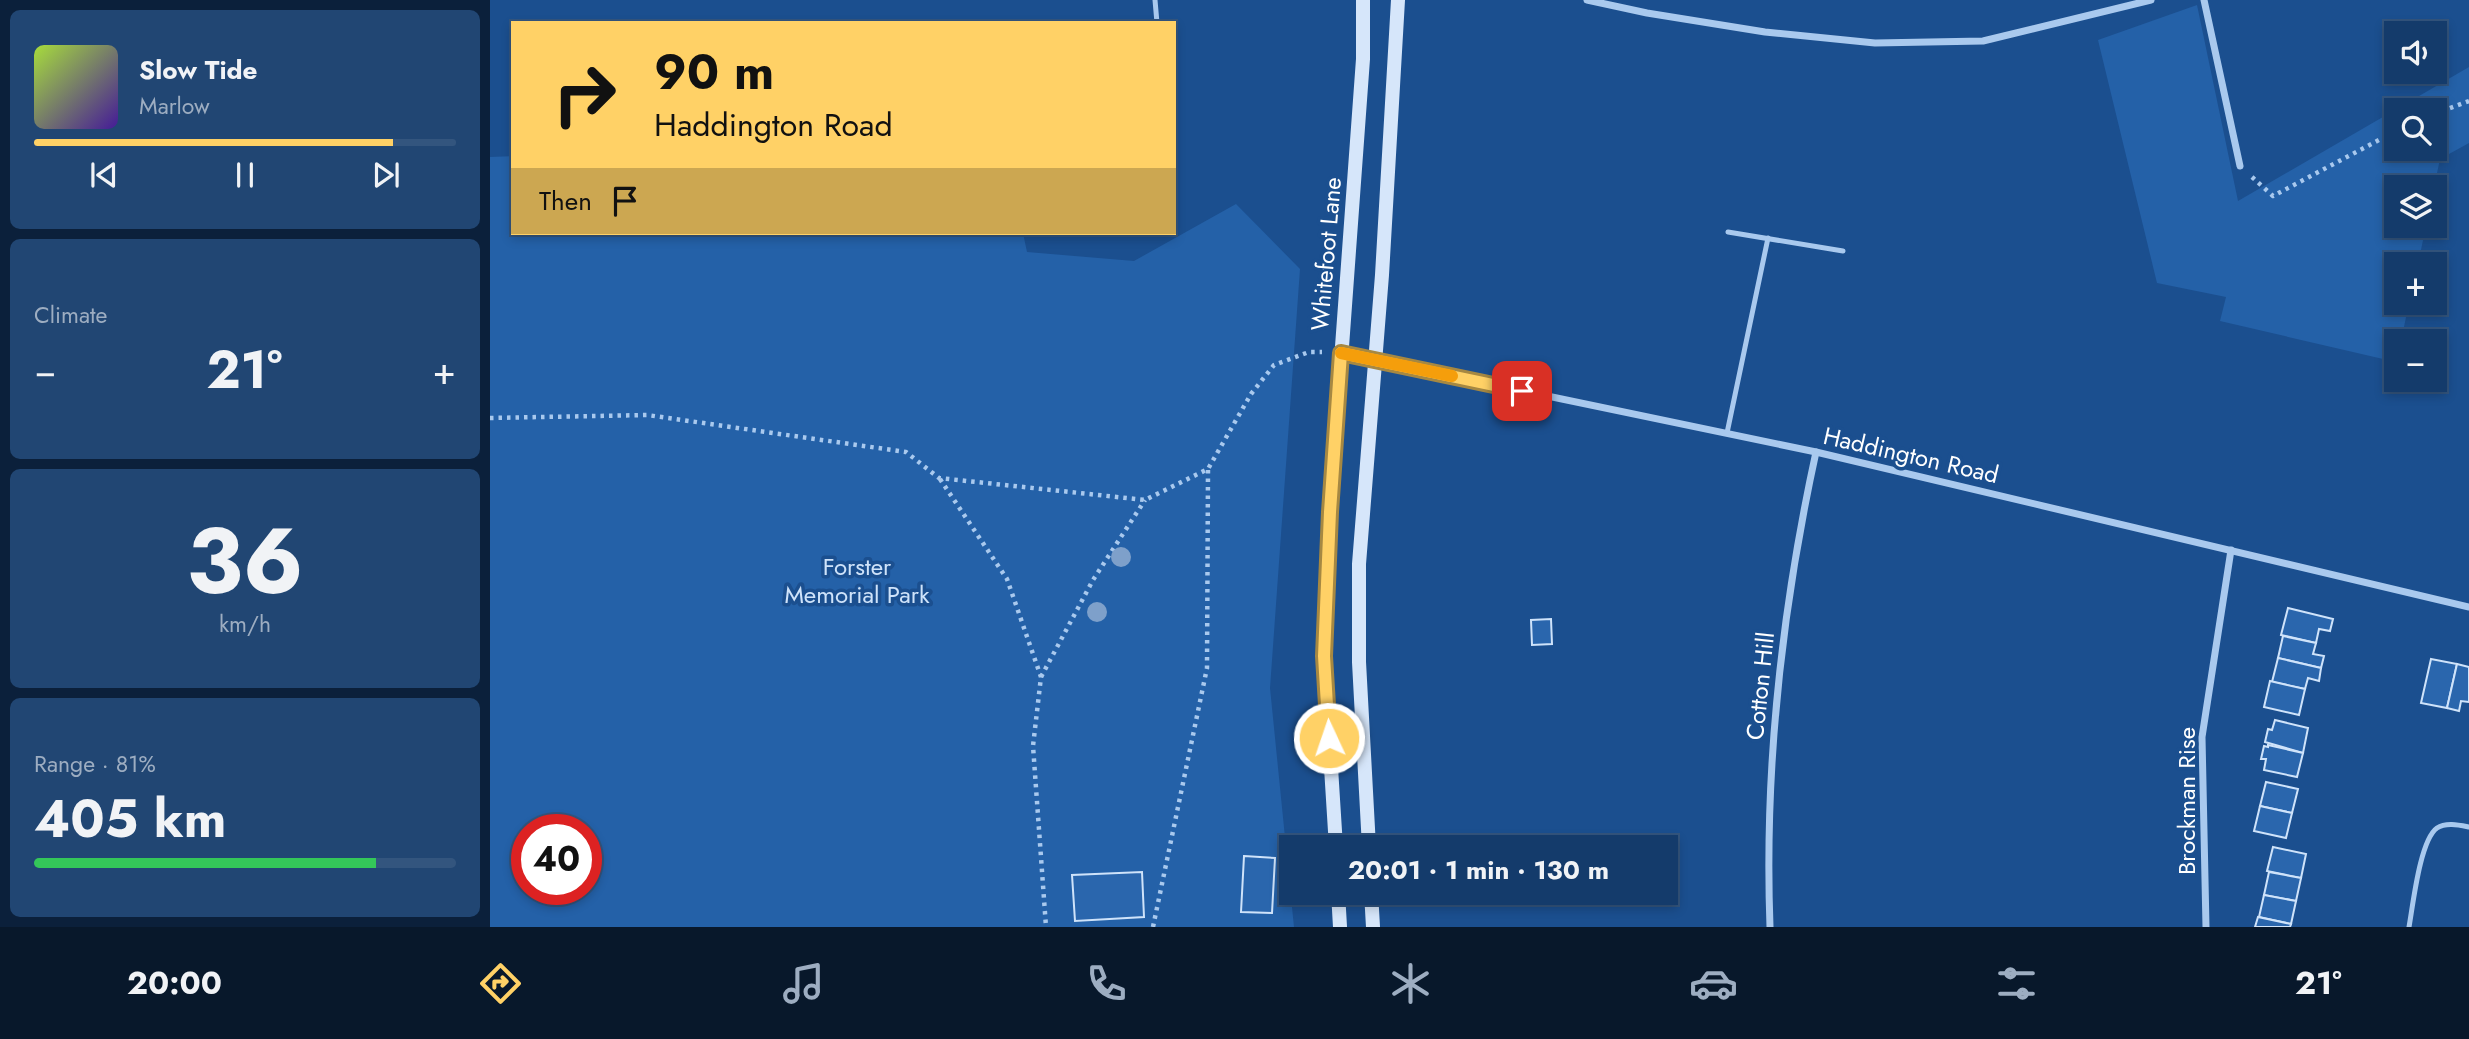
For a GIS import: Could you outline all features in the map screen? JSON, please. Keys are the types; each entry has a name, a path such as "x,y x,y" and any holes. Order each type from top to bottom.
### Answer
{"street":[{"name":"Whitefoot Lane","path":"1335,835 1324,656 1330,512 1363,59 1363,0"},
{"path":"1368,835 1359,662 1359,564 1376,360 1398,0"},
{"path":"1587,0 1647,13 1765,32 1875,43 1983,41 2151,0"},
{"path":"2204,0 2240,166"},
{"name":"Haddington Road","path":"1341,353 1816,452 2469,607"},
{"name":"Cotton Hill","path":"1770,927 1770,786 1778,675 1794,567 1816,452"},
{"name":"Brockman Rise","path":"2206,927 2202,737 2231,550"},
{"path":"1339,905 1340,927"},
{"path":"1372,905 1373,927"}],"lane":[{"path":"1155,0 1157,21"},
{"path":"1728,232 1843,251"},
{"path":"1727,433 1768,238"},
{"path":"2409,927 2430,836 2438,827 2453,824 2469,827"}],"path":[{"path":"2447,109 2469,101"},
{"path":"2240,166 2273,196 2384,137"},
{"path":"1153,927 1208,668 1208,469 1251,394 1274,365 1309,352 1324,352"},
{"path":"490,418 647,415 906,452 939,478 1007,579 1041,677"},
{"path":"1046,927 1033,746 1041,677 1093,580 1145,500 1208,469"},
{"path":"939,478 1145,500"}],"green space":[{"path":"2197,5 2238,201 2384,116 2384,161 2440,161 2437,175 2384,175 2384,238 2423,238 2421,252 2384,252 2384,315 2406,315 2404,329 2384,329 2384,359 2220,321 2226,297 2157,283 2098,40"},
{"path":"2469,67 2469,143 2447,155 2447,98 2416,98 2440,84 2447,84 2447,80"},
{"name":"Forster Memorial Park","path":"511,156 511,235 1023,235 1027,252 1134,261 1236,204 1300,269 1270,688 1285,835 1279,835 1279,905 1292,905 1294,927 490,927 490,157"}],"building":[{"path":"2288,608 2333,619 2330,631 2319,629 2316,643 2281,635"},
{"path":"1551,619 1552,644 1532,645 1531,620"},
{"path":"2283,636 2316,643 2313,654 2324,656 2321,668 2278,658"},
{"path":"2278,658 2321,668 2319,681 2308,678 2305,689 2272,682"},
{"path":"2431,659 2457,664 2447,708 2421,703"},
{"path":"2457,664 2469,667 2469,702 2461,701 2459,711 2447,708"},
{"path":"2270,681 2305,689 2299,715 2264,707"},
{"path":"2275,720 2308,728 2303,753 2265,742 2268,729 2272,730"},
{"path":"2264,746 2303,753 2297,777 2264,770 2266,759 2261,759"},
{"path":"2266,782 2298,789 2292,813 2260,806"},
{"path":"2260,806 2292,813 2286,838 2254,831"},
{"path":"2273,847 2306,854 2301,878 2267,871"},
{"path":"1244,856 1275,858 1272,913 1241,912"},
{"path":"1142,872 1144,917 1075,921 1072,875"},
{"path":"2269,872 2301,878 2296,901 2264,895"},
{"path":"2264,895 2296,901 2291,924 2259,917"},
{"path":"2258,917 2291,924 2290,927 2255,927"}],"slow traffic":[{"path":"1341,353 1452,376"}],"route":[{"path":"1329,738 1324,656 1341,353 1522,391"}]}
